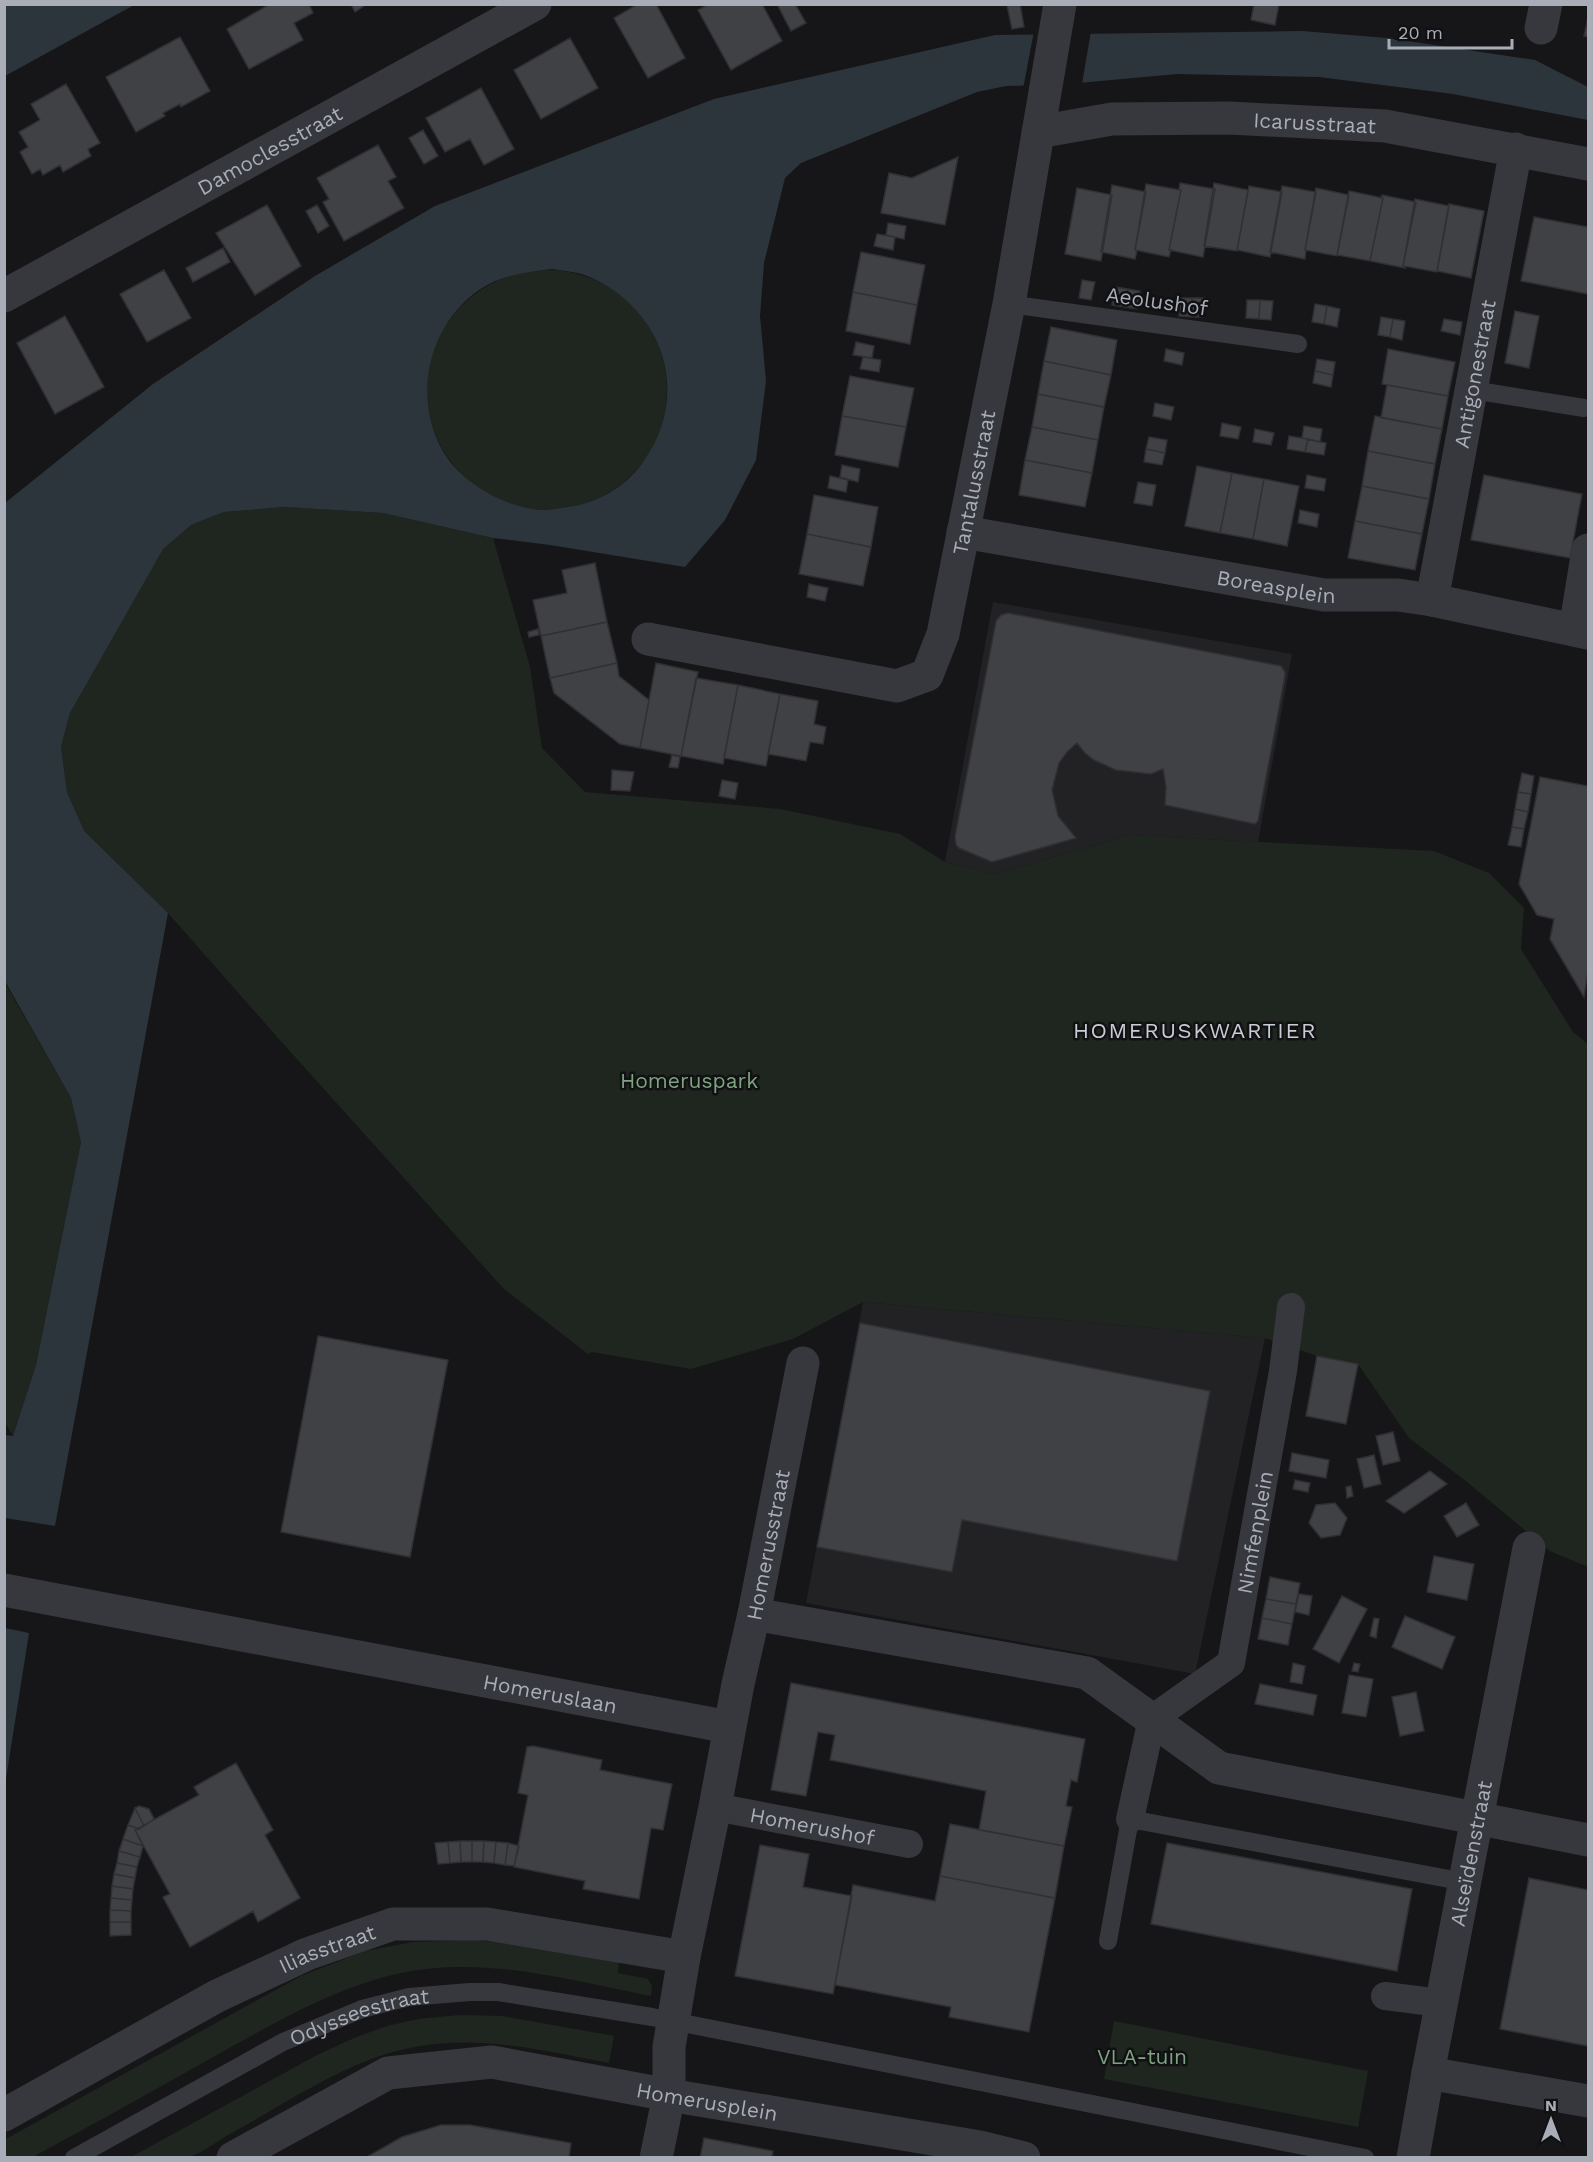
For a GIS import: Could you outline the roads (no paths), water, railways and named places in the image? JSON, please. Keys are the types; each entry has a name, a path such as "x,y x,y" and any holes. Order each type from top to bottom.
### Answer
{"street":[{"name":"Damoclesstraat","path":"4,296 535,4"},
{"name":"Tantalusstraat","path":"648,639 897,686 927,675 943,634 1009,304 1060,4"},
{"name":"Icarusstraat","path":"1038,132 1112,119 1229,118 1385,126 1588,164"},
{"name":"Antigonestraat","path":"1432,600 1516,150"},
{"name":"Boreasplein","path":"963,532 1324,596 1398,595 1432,600 1582,632"},
{"path":"1582,632 1588,550"},
{"name":"Nimfenplein","path":"1152,1719 1231,1663 1283,1371 1291,1307"},
{"name":"Homerusstraat","path":"729,1727 754,1614 803,1362"},
{"name":"Alseïdenstraat","path":"1413,2157 1529,1548"},
{"name":"Homeruslaan","path":"4,1590 729,1727"},
{"path":"754,1614 1088,1673 1219,1768 1588,1840"},
{"path":"1130,1819 1152,1719"},
{"path":"656,2157 669,2095 669,2047 673,2021 729,1727"},
{"name":"Homerushof","path":"715,1807 909,1844"},
{"name":"Iliasstraat","path":"4,2115 218,1996 307,1954 393,1924 487,1924 684,1957"},
{"path":"1385,1996 1441,2003"},
{"name":"Homerusplein","path":"233,2157 388,2073 492,2062 669,2095 980,2147 1024,2157"},
{"path":"1428,2073 1588,2101"}],"lane":[{"name":"Aeolushof","path":"1009,304 1298,344"},
{"path":"1472,390 1584,408"},
{"path":"1108,1941 1130,1819 1465,1882"},
{"name":"Odysseestraat","path":"74,2157 283,2042 362,2009 409,1997 470,1992 498,1992 553,1999 673,2021 1365,2157"}],"district":[{"name":"HOMERUSKWARTIER","path":"1195,1030"}],"park label":[{"name":"Homeruspark","path":"689,1080"},
{"name":"VLA-tuin","path":"1142,2056"}]}
